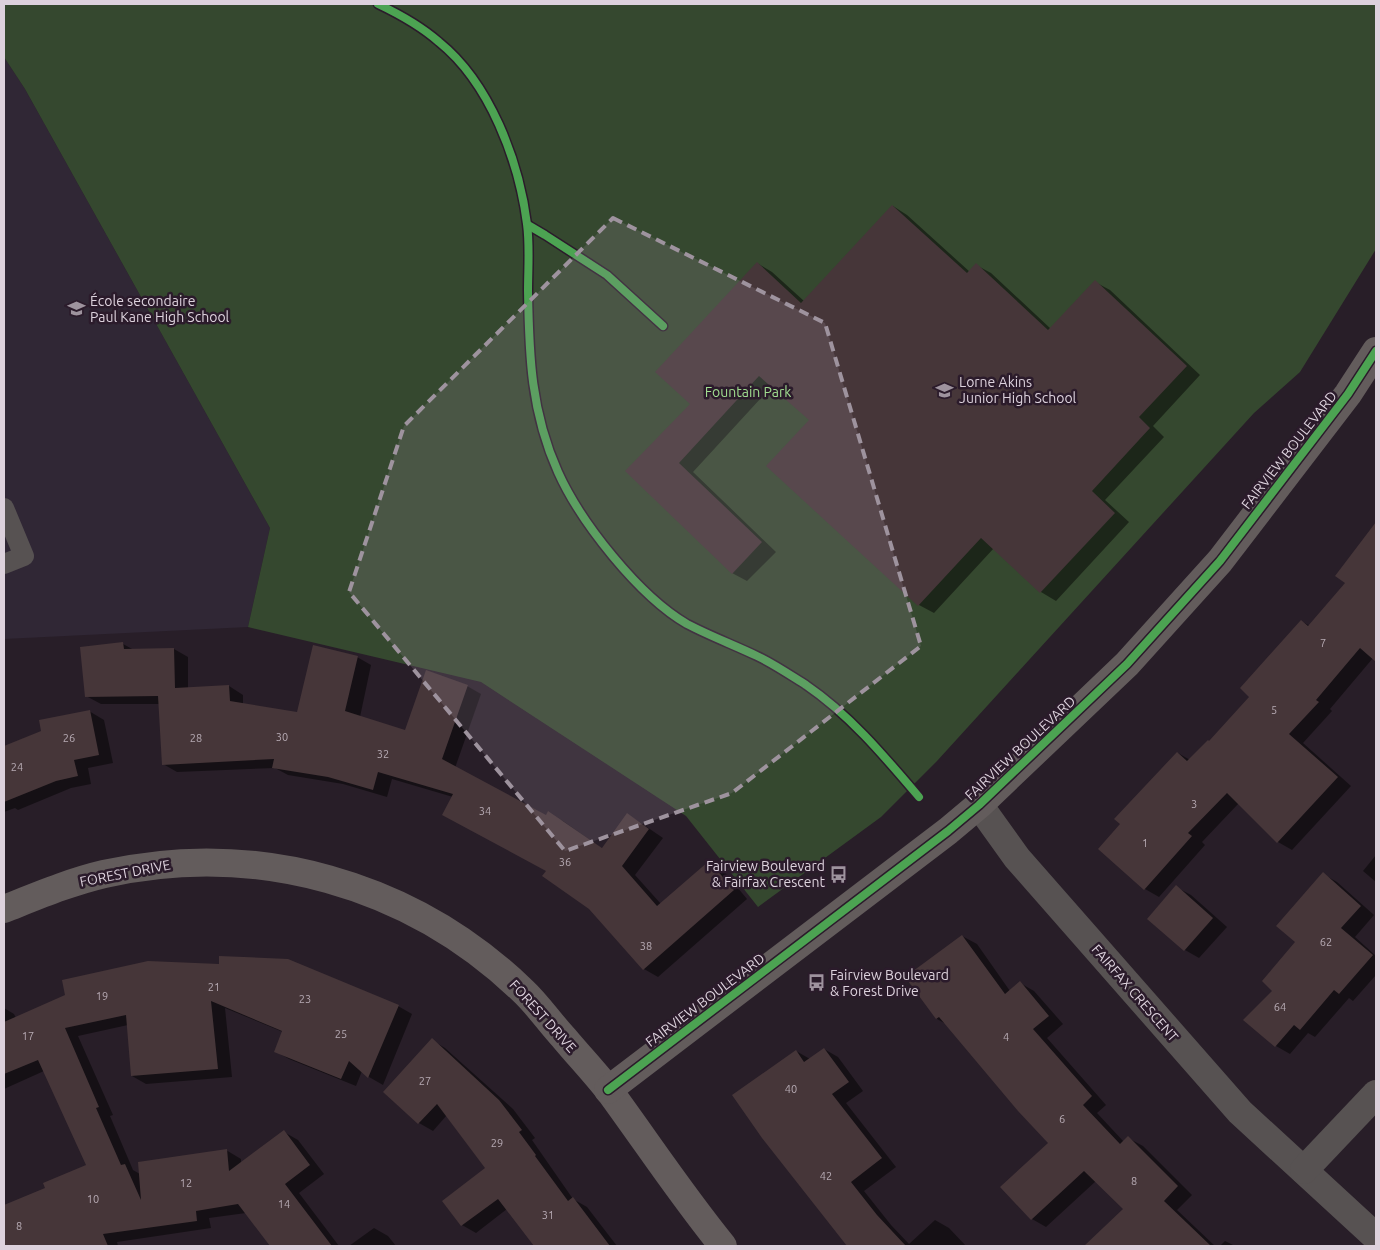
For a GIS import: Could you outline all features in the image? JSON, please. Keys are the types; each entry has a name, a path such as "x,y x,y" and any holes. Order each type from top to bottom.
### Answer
{"street":[{"name":"FAIRVIEW BOULEVARD","path":"608,1090 948,831 979,805 1127,664 1220,561 1348,394 1376,351"},
{"name":"FAIRFAX CRESCENT","path":"979,805 1017,858 1240,1112 1376,1237"},
{"name":"FOREST DRIVE","path":"4,909 63,886 103,874 152,865 185,862 226,862 274,866 320,876 366,890 409,909 450,933 489,961 524,992 608,1090 705,1224 724,1246"},
{"path":"1304,1170 1376,1094"}],"lane":[{"path":"4,508 24,556 4,564"}],"highlighted area":[{"path":"613,218 825,323 921,646 732,793 565,851 349,592 404,426"}],"shaded area":[{"name":"École secondaire Paul Kane High School","path":"4,57 25,89 270,528 248,627 4,639"}],"green space":[{"name":"Fountain Park","path":"4,4 1376,4 1376,249 1300,372 1254,413 937,761 881,817 758,907 686,816 481,682 248,627 270,528 25,89 4,57"}],"building":[{"path":"892,205 967,273 976,263 1048,330 1095,280 1187,366 1139,417 1150,428 1092,491 1115,513 1040,593 981,538 918,606 766,466 809,420 759,376 679,463 762,542 732,574 625,471 690,404 655,372 757,262 801,303"},
{"path":"1376,522 1376,662 1360,648 1316,700 1319,702 1289,734 1338,777 1277,843 1227,793 1188,833 1192,836 1144,890 1098,849 1120,824 1114,819 1177,752 1187,761 1209,741 1249,697 1240,688 1301,620 1308,626 1345,583 1335,576"},
{"path":"123,642 124,649 174,648 175,688 229,685 230,701 297,712 313,645 358,656 345,711 405,730 426,670 468,685 442,759 546,815 548,811 602,848 627,813 649,829 622,866 657,906 709,861 734,890 643,970 589,909 542,876 546,871 442,815 453,794 378,772 373,790 328,777 272,768 274,759 162,765 158,696 85,697 80,647"},
{"path":"90,710 99,755 74,760 78,776 56,781 4,802 4,746 41,731 39,720"},
{"path":"1323,872 1361,906 1341,928 1373,955 1339,994 1334,990 1300,1030 1294,1025 1275,1047 1243,1020 1272,991 1262,981 1295,942 1276,926"},
{"path":"1176,885 1213,918 1184,951 1147,919"},
{"path":"962,935 1005,994 1020,981 1049,1016 1033,1029 1092,1096 1083,1105 1120,1144 1128,1136 1178,1186 1164,1201 1211,1246 1084,1246 1123,1209 1084,1171 1031,1220 1000,1187 1048,1143 1018,1111 939,1017 936,1019 905,977"},
{"path":"219,956 288,959 399,1005 368,1078 349,1061 341,1079 274,1052 282,1031 211,1001 218,1069 131,1076 126,1015 65,1028 99,1107 96,1108 121,1165 125,1164 141,1200 138,1162 227,1149 229,1171 284,1130 310,1165 285,1184 332,1246 270,1246 238,1204 196,1211 197,1221 103,1234 108,1246 4,1246 4,1205 45,1188 43,1183 86,1165 38,1060 4,1074 4,1022 65,995 62,980 148,961 219,964"},
{"path":"432,1038 499,1100 522,1130 519,1132 568,1201 573,1197 610,1246 534,1246 498,1199 461,1226 442,1201 485,1168 437,1104 418,1124 383,1092"},
{"path":"824,1048 849,1082 832,1094 882,1158 851,1182 877,1215 906,1246 847,1246 762,1138 732,1095 796,1050 804,1062"}],"cycle path":[{"path":"378,4 402,16 425,31 457,59 473,79 499,125 517,175 528,232 529,338 533,383 542,428 549,450 568,492 596,535 631,577 669,612 704,633 770,662 822,697 866,737 919,797"},
{"path":"528,225 607,275 663,326"},
{"path":"608,1090 948,831 979,805 1127,664 1220,561 1348,394 1376,351"}],"place":[{"name":"École secondaire Paul Kane High School","path":"76,309"},
{"name":"Lorne Akins Junior High School","path":"945,390"},
{"name":"Fairview Boulevard & Fairfax Crescent","path":"839,874"},
{"name":"Fairview Boulevard & Forest Drive","path":"816,983"}]}
